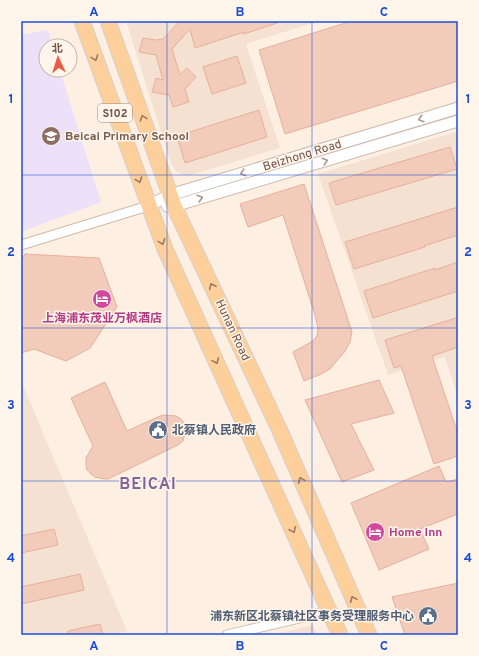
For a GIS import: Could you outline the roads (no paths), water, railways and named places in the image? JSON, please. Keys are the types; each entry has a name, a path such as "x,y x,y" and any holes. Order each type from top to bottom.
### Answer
{"main road":[{"name":"S102","path":"82,21 148,206 168,256 340,635"},
{"name":"Hunan Road","path":"108,21 172,200 280,431 369,635"}],"street":[{"name":"Beizhong Road","path":"172,200 458,108"},
{"name":"Beizhong Road","path":"21,245 148,206 458,121"},
{"path":"227,635 329,611"}],"place":[{"name":"Beicai Primary School","path":"51,136"},
{"name":"上海浦东茂业万枫酒店","path":"102,299"},
{"name":"北蔡镇人民政府","path":"158,430"},
{"name":"Home Inn","path":"375,532"},
{"name":"浦东新区北蔡镇社区事务受理服务中心","path":"428,616"}],"district":[{"name":"BEICAI","path":"148,483"}]}
